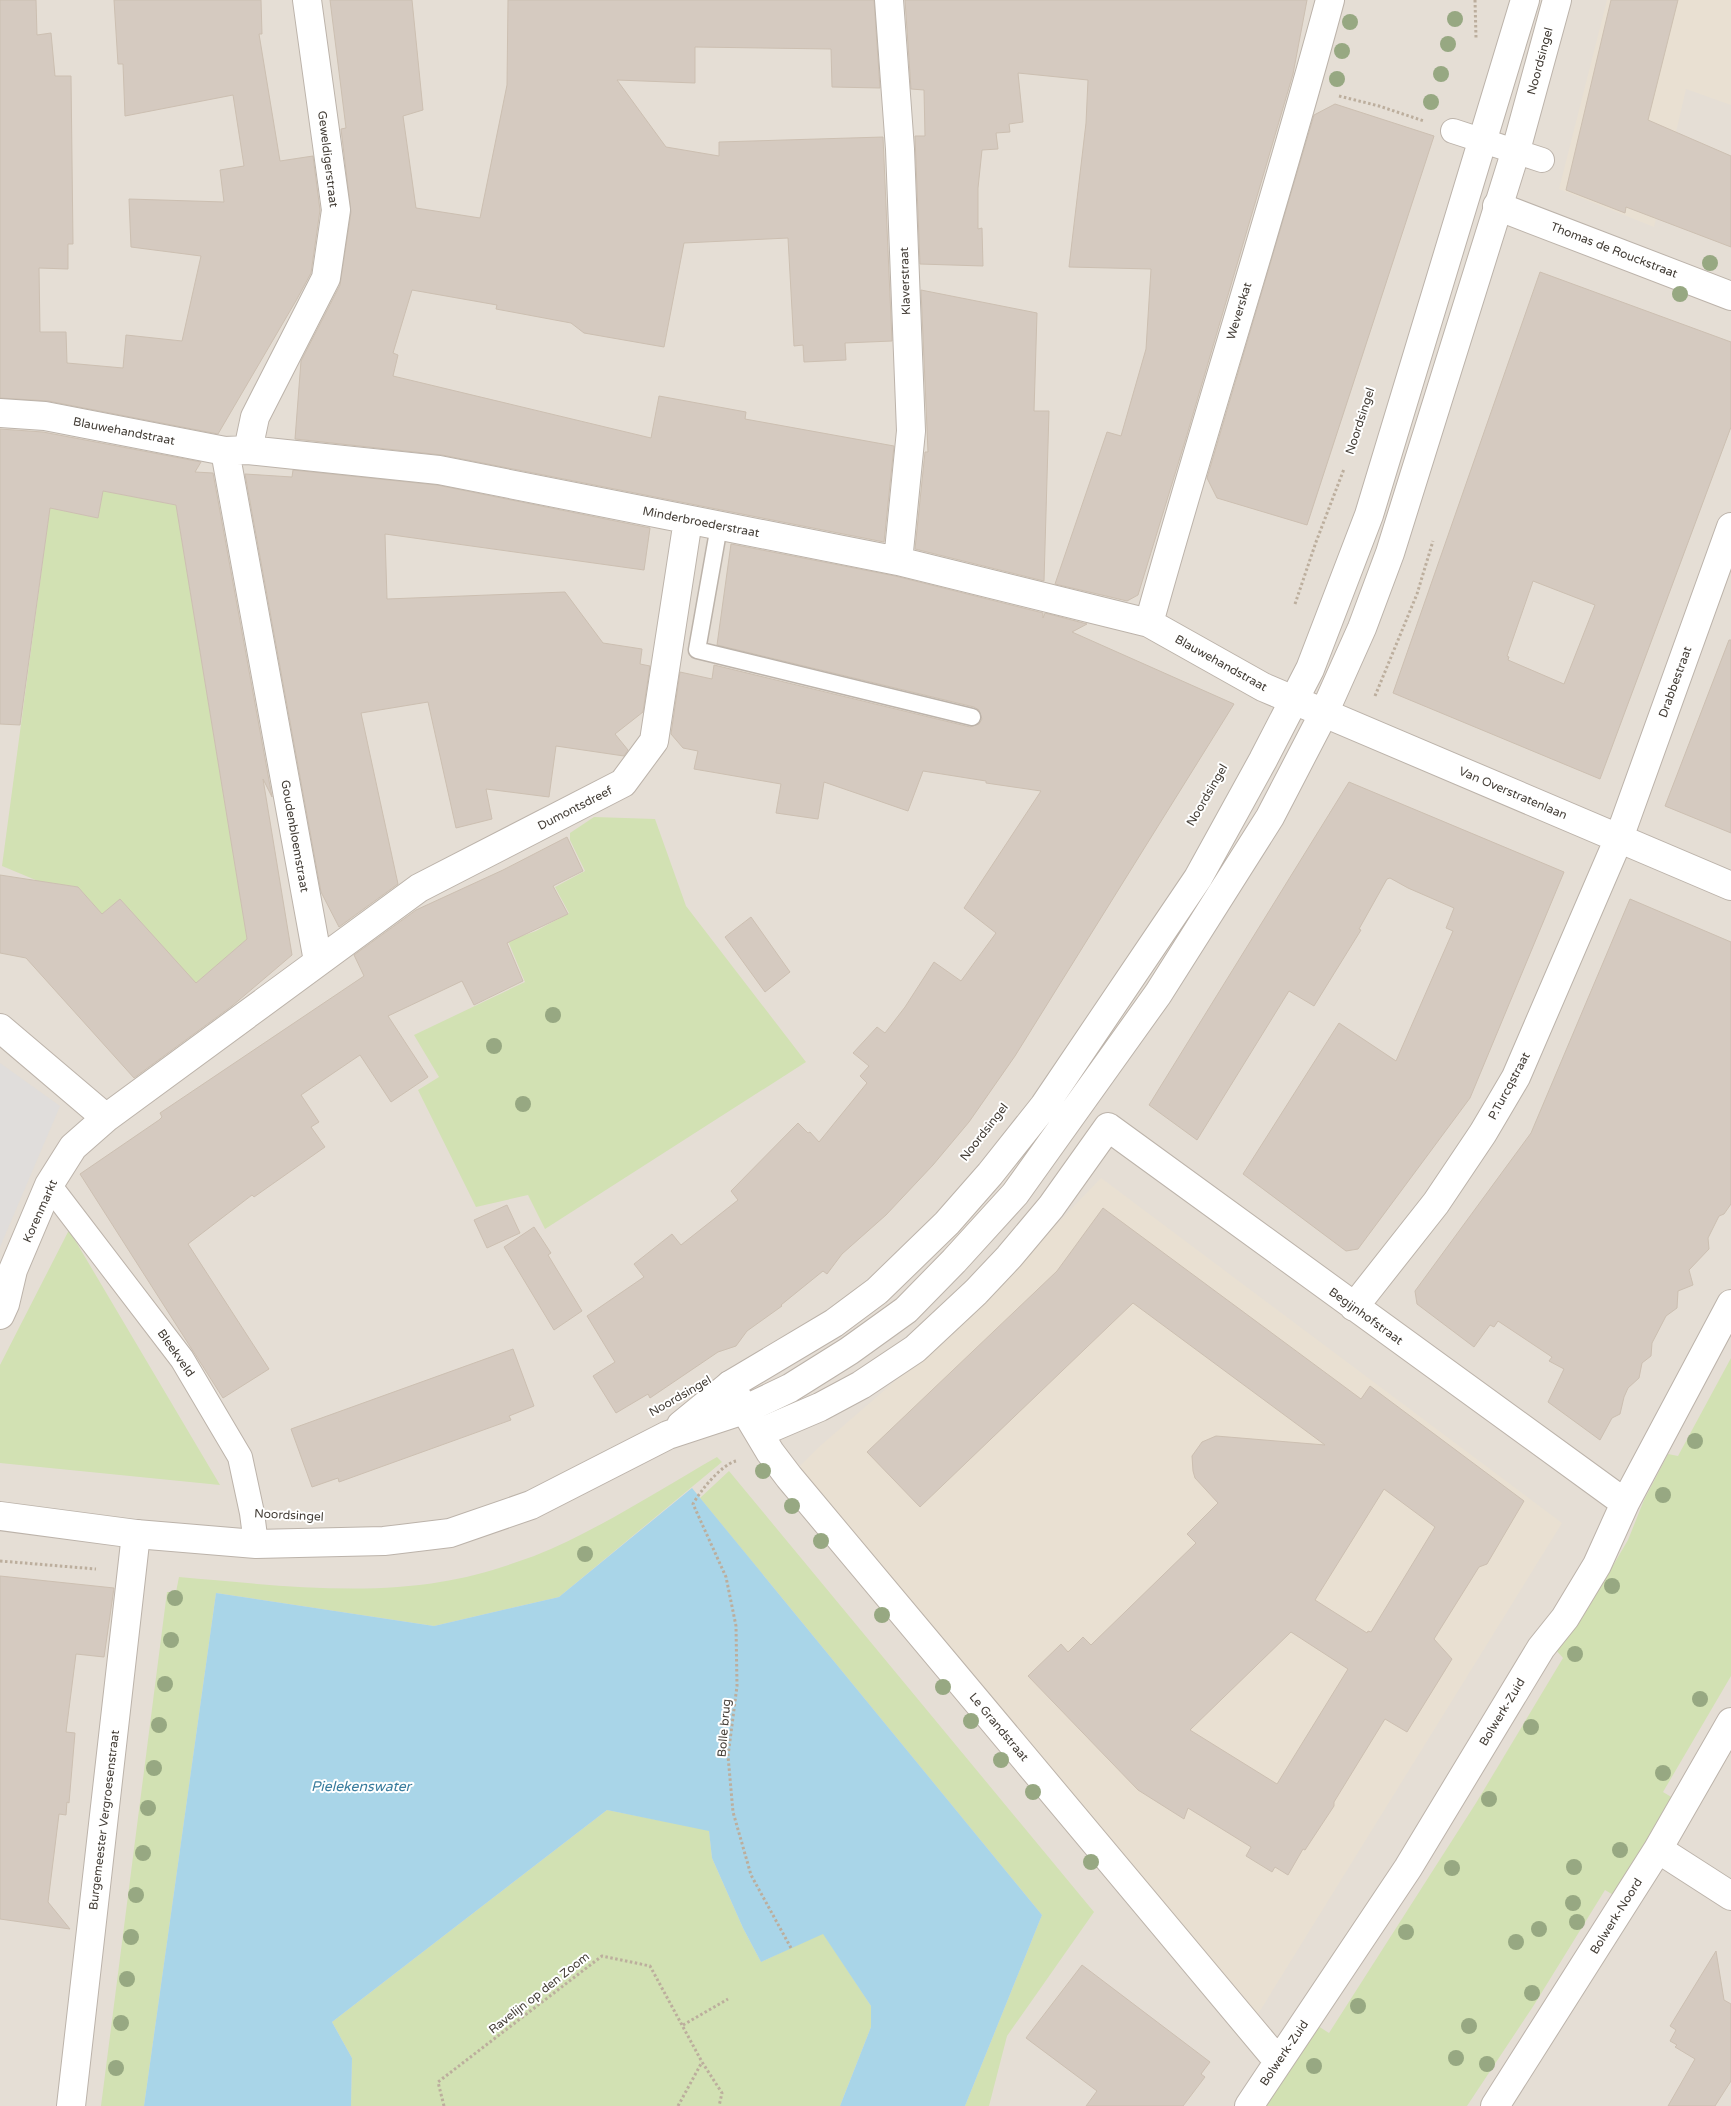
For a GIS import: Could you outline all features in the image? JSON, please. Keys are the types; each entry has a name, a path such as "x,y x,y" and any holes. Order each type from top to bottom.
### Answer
{"street":[{"name":"Geweldigerstraat","path":"236,451 326,278 336,210 306,0"},
{"name":"Klaverstraat","path":"890,0 900,149 911,431 898,561"},
{"name":"Weverskat","path":"1149,623 1188,482 1306,89 1330,0"},
{"name":"Noordsingel","path":"668,1435 730,1385 834,1323 877,1291 947,1223 990,1174 1044,1106 1198,878 1310,669 1369,515 1525,0"},
{"name":"Noordsingel","path":"0,1516 136,1534 256,1544 384,1542 450,1533 531,1505 668,1435 744,1410 790,1388 849,1351 906,1310 954,1261 1014,1194 1158,994 1270,816 1324,713 1362,628 1390,553 1516,150 1557,0"},
{"path":"1453,131 1542,160"},
{"name":"Thomas de Rouckstraat","path":"1497,206 1731,296"},
{"name":"Blauwehandstraat","path":"0,413 45,416 236,451"},
{"name":"Minderbroederstraat","path":"236,451 439,470 898,561 1149,623"},
{"name":"Goudenbloemstraat","path":"236,451 318,961"},
{"name":"Dumontsdreef","path":"318,961 419,888 623,783 654,741 688,520"},
{"name":"Drabbestraat","path":"1619,838 1731,526"},
{"name":"Blauwehandstraat","path":"1149,623 1263,687 1294,701"},
{"name":"Van Overstratenlaan","path":"1294,701 1731,886"},
{"name":"P.Turcqstraat","path":"1354,1307 1436,1203 1484,1133 1516,1077 1619,838"},
{"path":"0,1028 106,1118 318,961"},
{"name":"Korenmarkt","path":"2,1307 14,1270 49,1185 73,1146 106,1118"},
{"name":"Begijnhofstraat","path":"758,1433 820,1407 862,1385 914,1349 976,1292 1009,1257 1051,1207 1108,1127 1625,1503"},
{"name":"Bleekveld","path":"49,1185 182,1359 240,1456 252,1513 256,1544"},
{"name":"Bolwerk-Zuid","path":"1249,2106 1408,1868 1540,1648 1565,1618 1597,1566 1625,1503 1731,1304"},
{"name":"Le Grandstraat","path":"730,1385 758,1433 789,1477 1278,2061"},
{"name":"Burgemeester Vergroesenstraat","path":"71,2106 136,1534"},
{"name":"Bolwerk-Noord","path":"1495,2106 1658,1849 1731,1722"},
{"path":"1658,1849 1731,1896"}],"lane":[{"path":"719,526 697,650 972,717"}],"path":[{"path":"1306,89 1379,106 1453,131"},
{"name":"Noordsingel","path":"1294,607 1316,542 1347,461"},
{"name":"Bolle brug","path":"729,1463 698,1494 693,1504 726,1577 736,1626 736,1686 728,1756 733,1812 751,1875 792,1948"},
{"name":"Ravelijn op den Zoom","path":"444,2106 438,2082 602,1956 650,1966 702,2062 722,2093 719,2106"},
{"path":"683,2025 728,1999"},
{"path":"678,2106 702,2062"}],"shaded area":[{"path":"0,0 1731,0 1731,2106 0,2106"},
{"path":"1607,0 1731,0 1731,105 1686,89 1654,227 1559,189"},
{"path":"0,1063 60,1106 0,1247"},
{"path":"1101,1178 1562,1523 1258,2014 789,1477 819,1447 962,1323"}],"green space":[{"path":"103,491 176,505 247,939 190,988 163,981 180,965 120,899 102,914 78,887 38,881 2,866 50,508 98,518"},
{"path":"594,817 655,819 686,906 806,1062 545,1229 528,1195 476,1207 418,1090 439,1077 414,1035 525,982 508,941 536,931 569,913 555,887 585,871 570,840 570,833"},
{"path":"69,1230 220,1485 0,1463 0,1365"},
{"path":"1731,1358 1731,1676 1663,1792 1673,1798 1615,1896 1605,1890 1534,2005 1467,2106 1262,2106 1318,2026 1329,2033 1476,1803 1563,1658 1555,1649 1585,1613 1628,1540 1644,1500 1668,1454 1678,1456"},
{"path":"717,1457 722,1462 559,1597 434,1626 216,1593 144,2106 101,2106 167,1592 176,1592 179,1577 310,1587 377,1588 409,1586 464,1577 511,1564 558,1546 627,1510"},
{"path":"729,1471 1094,1912 1007,2036 989,2106 965,2106 1042,1915 700,1498"},
{"path":"607,1810 709,1830 712,1858 743,1928 761,1962 823,1933 871,2006 871,2027 840,2106 351,2106 352,2058 332,2022"}],"water":[{"name":"Pielekenswater","path":"692,1488 1042,1915 965,2106 840,2106 871,2027 871,2006 823,1934 761,1962 743,1928 712,1858 709,1831 607,1810 332,2022 352,2058 351,2106 144,2106 216,1593 434,1626 559,1597"}],"building":[{"path":"0,0 36,0 37,35 51,33 55,76 71,76 73,244 68,244 68,269 39,268 40,332 66,332 67,363 123,368 126,335 182,341 201,256 131,247 129,199 224,202 220,170 244,166 233,95 125,116 123,64 118,64 114,0 261,0 262,34 259,34 280,161 313,156 320,210 311,273 218,434 48,401 0,398"},
{"path":"330,0 412,0 423,110 403,116 416,208 480,218 507,85 508,0 874,0 880,88 832,87 831,49 695,47 695,83 617,80 666,147 719,156 719,142 883,137 892,341 845,343 846,360 804,362 803,345 794,346 788,238 684,243 664,347 584,333 571,323 496,309 497,305 412,290 393,353 398,355 393,376 651,438 659,396 746,412 745,419 894,446 884,542 442,455 295,439 301,361 340,285 351,212 341,129 346,128"},
{"path":"905,0 1307,0 1293,74 1186,438 1138,595 1127,601 1055,584 1107,432 1121,436 1146,349 1151,269 1069,267 1086,123 1088,80 1018,73 1023,122 1009,124 1010,132 996,133 998,149 982,150 978,188 978,229 982,228 983,266 920,264 915,136 925,136 924,90 911,89"},
{"path":"1611,0 1678,0 1648,120 1731,156 1731,247 1626,207 1625,213 1566,190"},
{"path":"1335,104 1434,136 1307,525 1217,498 1207,478 1314,115"},
{"path":"1540,272 1731,342 1731,427 1600,779 1393,693","holes":["1533,581 1595,605 1564,684 1508,660 1509,657 1507,656"]},
{"path":"921,290 1037,313 1034,411 1049,411 1044,581 915,549 925,452 928,452"},
{"path":"0,429 43,432 201,462 195,472 213,473 272,797 263,779 292,955 232,1006 134,1078 26,958 0,953 0,875 78,887 102,914 120,899 196,983 247,939 176,505 103,491 98,518 50,508 20,725 0,724"},
{"path":"293,470 437,485 650,528 644,570 385,534 387,599 565,592 603,643 642,649 640,664 650,666 643,712 615,734 628,750 624,756 556,746 549,797 486,789 492,819 456,828 428,702 361,713 398,884 339,927 321,892 245,474 292,477"},
{"path":"731,544 895,576 1043,613 1043,618 1045,613 1087,624 1072,632 1234,704 1015,1056 969,1122 933,1165 886,1215 842,1254 827,1274 823,1271 782,1306 747,1331 736,1346 718,1352 650,1398 648,1394 616,1413 593,1376 615,1362 587,1316 644,1277 634,1264 672,1234 681,1245 738,1200 731,1191 798,1123 819,1142 867,1083 860,1076 869,1066 853,1053 877,1027 885,1033 905,1007 934,962 961,981 996,933 964,908 1041,791 923,771 908,811 824,782 818,819 776,813 781,784 694,769 698,751 683,748 671,734 680,672 712,679 714,665 970,727 979,724 982,719 979,710 974,707 717,645"},
{"path":"1729,640 1731,640 1731,833 1665,806"},
{"path":"1349,782 1564,872 1470,1098 1358,1249 1346,1251 1243,1174 1339,1023 1396,1061 1453,931 1446,928 1454,908 1390,878 1387,879 1359,929 1361,930 1314,1006 1289,991 1197,1140 1149,1105"},
{"path":"567,837 583,871 553,886 568,914 507,943 523,981 474,1005 462,981 388,1016 428,1077 391,1102 360,1055 301,1095 319,1122 311,1127 325,1147 254,1197 252,1195 188,1244 269,1369 223,1398 80,1174 159,1120 162,1117 160,1113 364,976 354,955 416,910 503,870"},
{"path":"1630,899 1731,942 1731,1204 1724,1214 1719,1216 1708,1238 1709,1249 1689,1270 1693,1285 1678,1291 1677,1308 1666,1316 1652,1343 1651,1356 1642,1363 1639,1378 1628,1388 1620,1414 1612,1418 1600,1440 1548,1402 1564,1369 1549,1361 1552,1357 1498,1321 1494,1327 1490,1325 1474,1347 1417,1304 1415,1291 1531,1133"},
{"path":"751,917 790,972 765,992 725,937"},
{"path":"507,1205 520,1233 487,1248 474,1220"},
{"path":"1103,1208 1361,1399 1370,1386 1524,1501 1487,1564 1479,1567 1434,1639 1452,1659 1407,1732 1385,1719 1334,1802 1334,1806 1305,1850 1303,1849 1288,1875 1275,1867 1272,1872 1246,1856 1251,1847 1188,1808 1184,1819 1138,1790 1028,1676 1061,1644 1068,1652 1083,1637 1091,1645 1196,1543 1187,1534 1218,1503 1195,1478 1193,1471 1192,1456 1202,1442 1216,1436 1325,1445 1133,1303 920,1507 867,1452 1057,1271","holes":["1384,1489 1435,1527 1371,1632 1368,1631 1367,1633 1315,1600","1291,1632 1348,1669 1277,1784 1190,1730"]},
{"path":"534,1227 551,1253 548,1255 582,1311 554,1330 504,1247"},
{"path":"513,1349 534,1406 509,1416 511,1420 339,1482 338,1478 312,1487 291,1429"},
{"path":"0,1576 114,1588 104,1657 76,1654 66,1732 75,1733 69,1803 67,1802 66,1815 59,1814 48,1902 70,1929 0,1919"},
{"path":"1716,1951 1724,2000 1731,2004 1731,2081 1715,2106 1668,2106 1695,2059 1675,2047 1677,2045 1670,2041 1676,2030 1670,2026"},
{"path":"1082,1965 1210,2062 1201,2074 1205,2077 1183,2106 1086,2106 1097,2091 1026,2038"}]}
